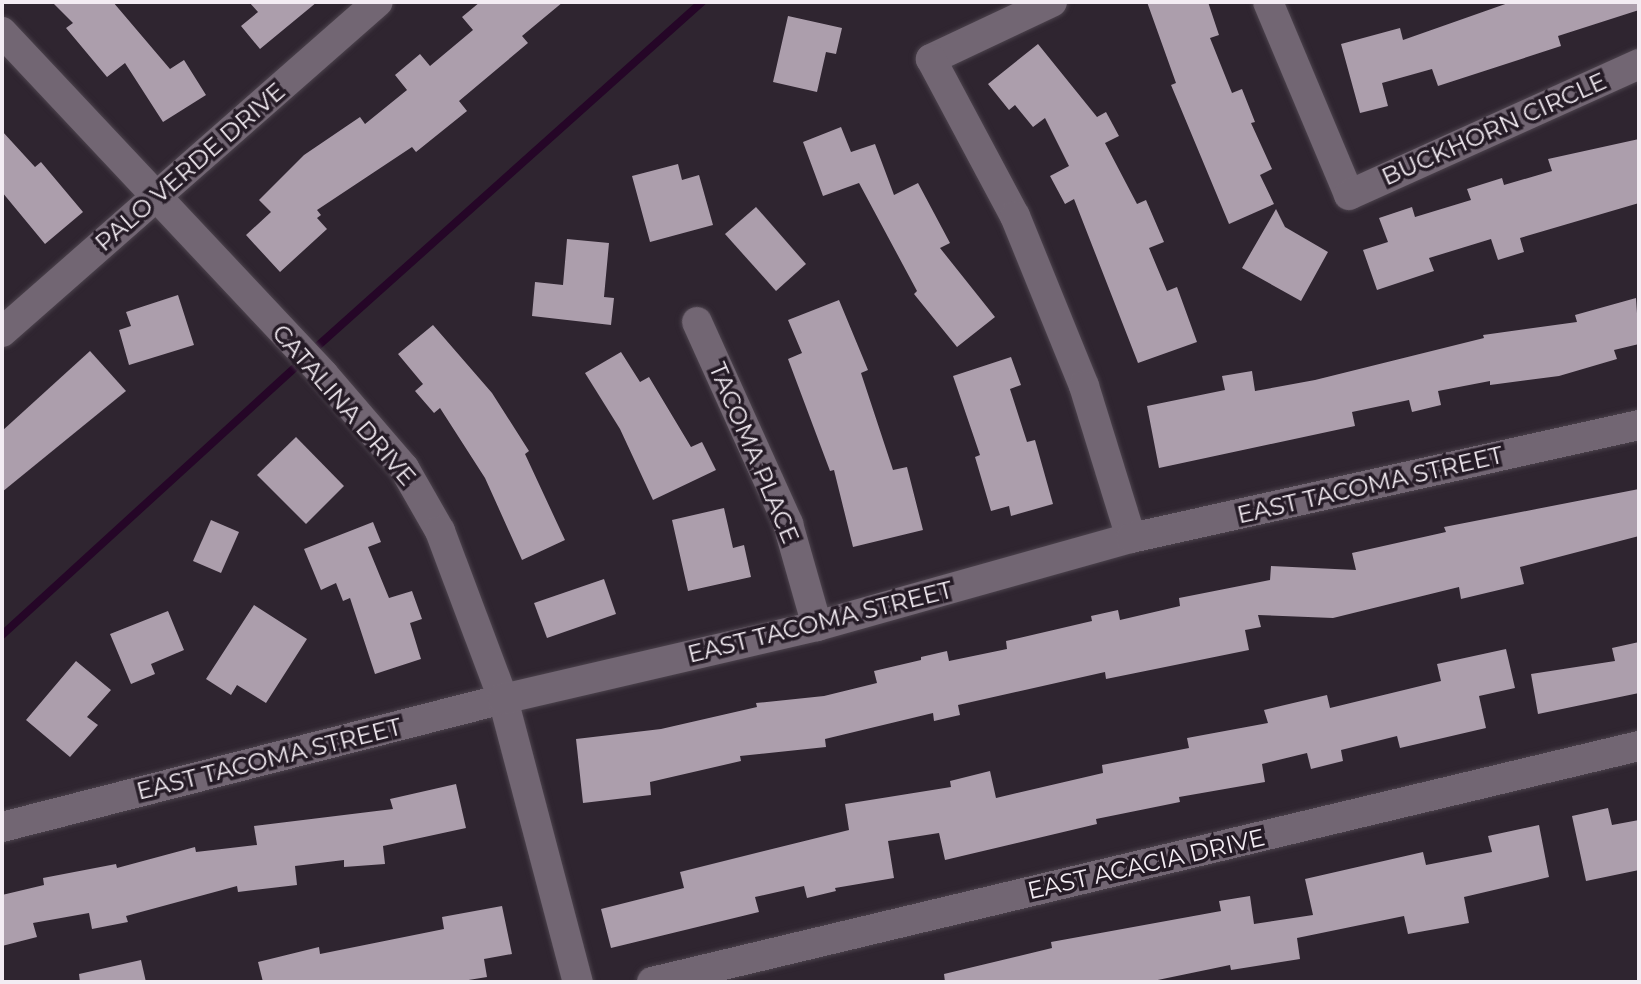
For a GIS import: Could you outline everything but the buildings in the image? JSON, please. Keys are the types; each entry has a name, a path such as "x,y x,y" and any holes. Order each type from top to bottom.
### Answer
{"street":[{"name":"PALO VERDE DRIVE","path":"2,332 377,2"},
{"path":"1052,2 931,59 1020,228 1084,386 1131,538"},
{"name":"BUCKHORN CIRCLE","path":"1268,2 1349,195 1639,64"},
{"name":"CATALINA DRIVE","path":"2,32 155,199 324,375 404,468 440,531 503,699 578,982"},
{"name":"TACOMA PLACE","path":"697,323 788,524 817,626"},
{"name":"EAST TACOMA STREET","path":"2,827 503,699 817,626 1131,538 1639,425"},
{"name":"EAST ACACIA DRIVE","path":"652,982 1639,746"}],"waterway":[{"path":"311,352 702,2"},
{"path":"2,635 302,361"}]}
